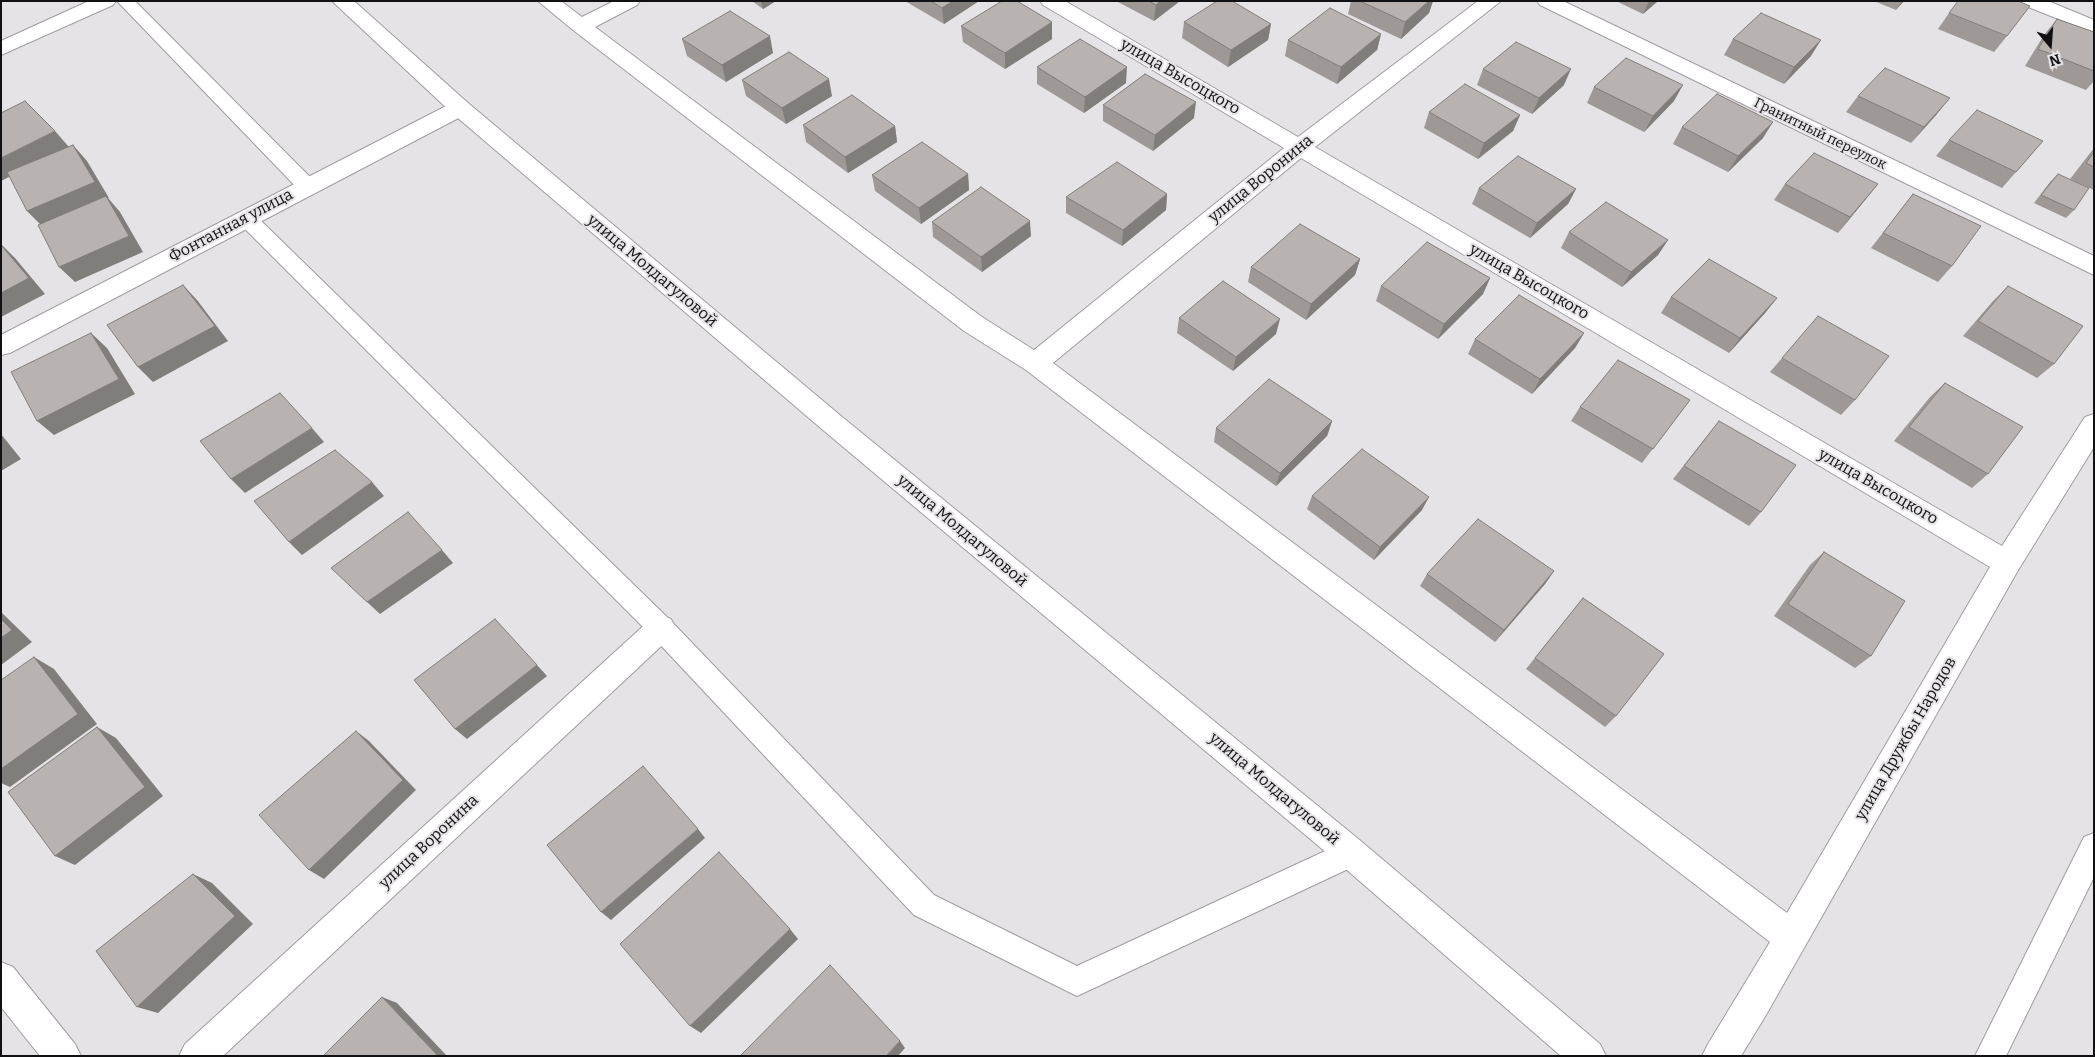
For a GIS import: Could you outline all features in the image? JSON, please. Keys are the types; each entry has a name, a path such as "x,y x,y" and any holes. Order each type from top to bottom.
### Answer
{"street":[{"path":"1,49 106,1"},
{"name":"улица Молдагуловой","path":"342,1 460,108 832,424 1351,853 1588,1056"},
{"path":"548,1 973,324 1035,363 1791,937"},
{"path":"580,26 630,1"},
{"name":"улица Высоцкого","path":"1050,1 2007,563"},
{"name":"улица Воронина","path":"1035,363 1300,147 1491,1"},
{"name":"Гранитный переулок","path":"1547,1 2094,266"},
{"path":"2030,1 2094,27"},
{"name":"Фонтанная улица","path":"1,346 460,108"},
{"name":"улица Дружбы Народов","path":"1720,1056 1754,1003 2007,563 2094,424"},
{"name":"улица Воронина","path":"197,1056 661,628"},
{"path":"1,979 63,1056"}],"lane":[{"path":"125,1 307,186"},
{"path":"246,218 661,628 924,905 1078,981 1351,853"},
{"path":"1990,1056 2094,847"}],"building":[{"path":"931,1 953,1 942,8"},
{"path":"1002,1 1017,1 1052,22 1005,53 961,26"},
{"path":"1149,1 1160,1 1156,5"},
{"path":"1217,1 1232,1 1271,24 1231,50 1184,22"},
{"path":"1360,1 1429,1 1405,22"},
{"path":"1958,1 2018,1 2030,6 2007,36 1949,13"},
{"path":"1330,8 1381,34 1341,67 1288,40"},
{"path":"730,11 770,36 722,65 682,39"},
{"path":"1761,13 1821,40 1794,67 1733,39"},
{"path":"2057,19 2094,32 2094,71 2038,49"},
{"path":"1080,39 1127,67 1085,97 1037,67"},
{"path":"1516,42 1571,69 1539,98 1483,69"},
{"path":"789,52 829,79 782,108 742,80"},
{"path":"1626,58 1683,85 1653,116 1594,87"},
{"path":"1885,68 1950,98 1924,127 1858,96"},
{"path":"1145,74 1196,102 1155,135 1103,105"},
{"path":"1465,84 1520,115 1484,143 1429,112"},
{"path":"1717,94 1773,122 1738,156 1682,127"},
{"path":"852,95 895,126 845,157 803,125"},
{"path":"25,101 55,131 1,158 1,113"},
{"path":"1977,110 2043,141 2016,172 1949,140"},
{"path":"922,142 968,174 919,208 872,175"},
{"path":"73,145 95,182 27,211 7,172"},
{"path":"2094,152 2094,167 2086,163"},
{"path":"1814,153 1878,184 1850,217 1785,184"},
{"path":"1518,156 1576,189 1537,223 1479,188"},
{"path":"1117,162 1167,194 1123,230 1066,197"},
{"path":"2058,174 2089,188 2074,210 2041,195"},
{"path":"981,187 1030,221 981,257 932,222"},
{"path":"1913,194 1981,226 1952,266 1883,233"},
{"path":"106,196 129,236 59,267 38,225"},
{"path":"1606,202 1668,240 1631,272 1569,232"},
{"path":"1300,224 1360,259 1311,304 1251,267"},
{"path":"1427,242 1490,278 1444,324 1381,286"},
{"path":"1,245 29,278 1,293"},
{"path":"1709,259 1777,298 1740,338 1671,297"},
{"path":"1223,281 1280,319 1236,357 1179,318"},
{"path":"183,285 215,326 138,367 107,325"},
{"path":"2008,286 2083,326 2054,364 1978,321"},
{"path":"1519,295 1584,333 1540,379 1475,339"},
{"path":"1818,316 1889,356 1855,400 1782,358"},
{"path":"91,333 119,379 37,421 11,372"},
{"path":"1618,360 1690,400 1653,449 1580,407"},
{"path":"1269,379 1332,421 1280,473 1216,428"},
{"path":"1945,383 2023,427 1988,474 1909,427"},
{"path":"280,393 312,428 231,479 200,441"},
{"path":"1719,421 1796,465 1761,512 1684,466"},
{"path":"1362,449 1429,497 1380,547 1312,496"},
{"path":"335,450 372,482 289,542 254,501"},
{"path":"408,512 442,550 367,602 331,568"},
{"path":"1478,519 1554,571 1504,630 1427,574"},
{"path":"1824,552 1905,601 1871,656 1788,604"},
{"path":"1583,598 1664,654 1616,716 1535,658"},
{"path":"1,619 12,630 1,638"},
{"path":"495,619 537,665 455,729 414,680"},
{"path":"34,657 78,714 1,769 1,680"},
{"path":"97,727 145,787 55,856 8,792"},
{"path":"356,731 403,780 309,870 259,815"},
{"path":"643,766 698,829 601,912 547,845"},
{"path":"719,852 790,929 690,1026 620,944"},
{"path":"193,874 235,916 137,1007 96,951"},
{"path":"830,965 900,1041 886,1056 740,1056"},
{"path":"382,997 438,1056 323,1056"}]}
